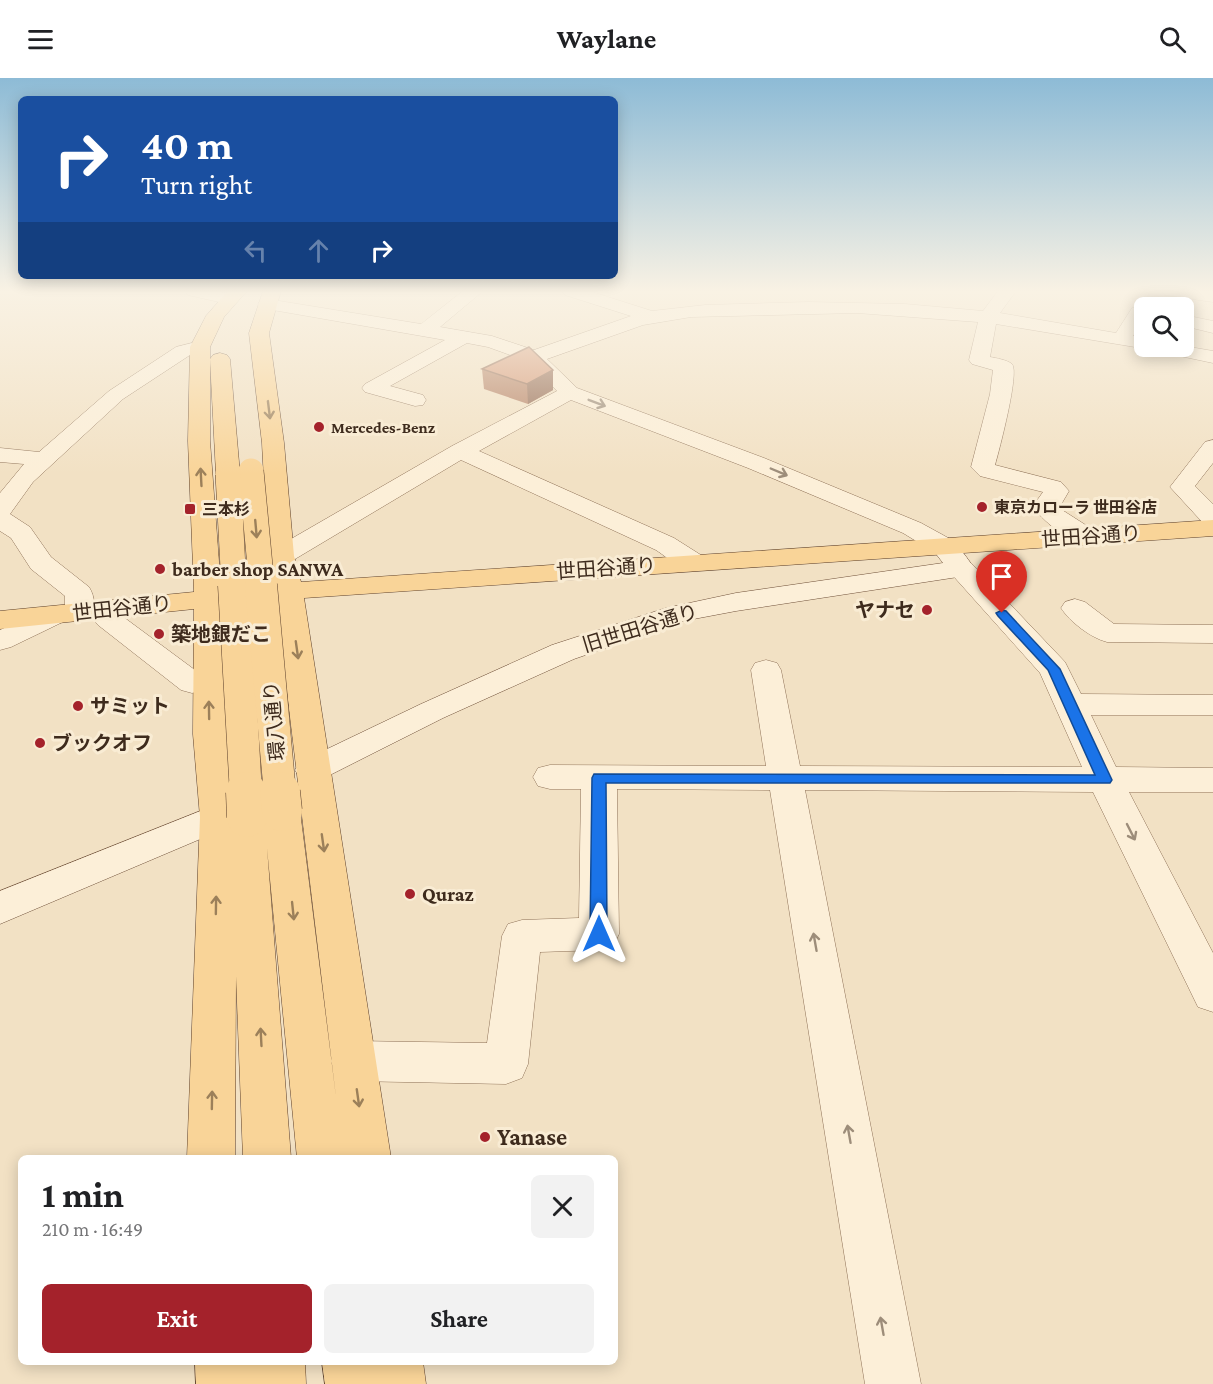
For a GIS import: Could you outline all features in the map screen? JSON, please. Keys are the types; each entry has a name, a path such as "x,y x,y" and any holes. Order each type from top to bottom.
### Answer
{"main road":[{"path":"200,352 199,441 208,599 210,734 249,815 211,1155"},
{"name":"環八通り","path":"220,352 242,464 249,815 267,1155"},
{"path":"239,352 241,379"},
{"path":"261,352 273,443 280,556 289,592 367,1155"},
{"name":"世田谷通り","path":"0,620 289,592 694,562 952,558 1086,537 1213,528"},
{"name":"環八通り","path":"249,815 310,1072 321,1155"},
{"path":"223,1365 224,1384"},
{"path":"277,1365 278,1384"},
{"path":"350,1365 353,1384"},
{"path":"395,1365 398,1384"}],"street":[{"path":"0,641 69,613 79,593 41,563 2,507 24,477 42,459 116,395 182,352"},
{"path":"415,400 372,388 437,352"},
{"path":"520,352 534,357 570,392 756,462 912,528 952,558 1054,669 1105,780 1213,994"},
{"path":"534,357 549,352"},
{"path":"981,352 980,360 1004,367 1001,394 983,467 988,471 1052,487 1057,491 1046,506 1049,512 1086,537"},
{"path":"1194,353 1213,357"},
{"path":"280,556 460,451 570,392"},
{"path":"460,451 665,544 694,562"},
{"path":"0,454 42,459"},
{"path":"1208,460 1182,487 1213,519"},
{"name":"旧世田谷通り","path":"312,770 432,711 563,652 666,617 952,558"},
{"path":"1075,608 1107,633 1213,634"},
{"path":"108,619 192,683"},
{"path":"766,670 893,1384"},
{"path":"1070,704 1213,705"},
{"path":"550,777 1213,780"},
{"path":"353,1061 506,1064 522,936 599,934 599,778"},
{"path":"0,908 249,815"}],"building":[{"path":"518,352 534,352 553,370 527,384 482,369"}],"place":[{"name":"Mercedes-Benz","path":"319,427"},
{"name":"東京カローラ 世田谷店","path":"982,507"},
{"name":"三本杉","path":"190,509"},
{"name":"barber shop SANWA","path":"160,569"},
{"name":"ヤナセ","path":"927,610"},
{"name":"築地銀だこ","path":"159,634"},
{"name":"サミット","path":"78,706"},
{"name":"ブックオフ","path":"40,743"},
{"name":"Quraz","path":"410,894"},
{"name":"Yanase","path":"485,1137"}],"route":[{"path":"599,934 599,778 1105,780 1054,669 1002,613"}]}
